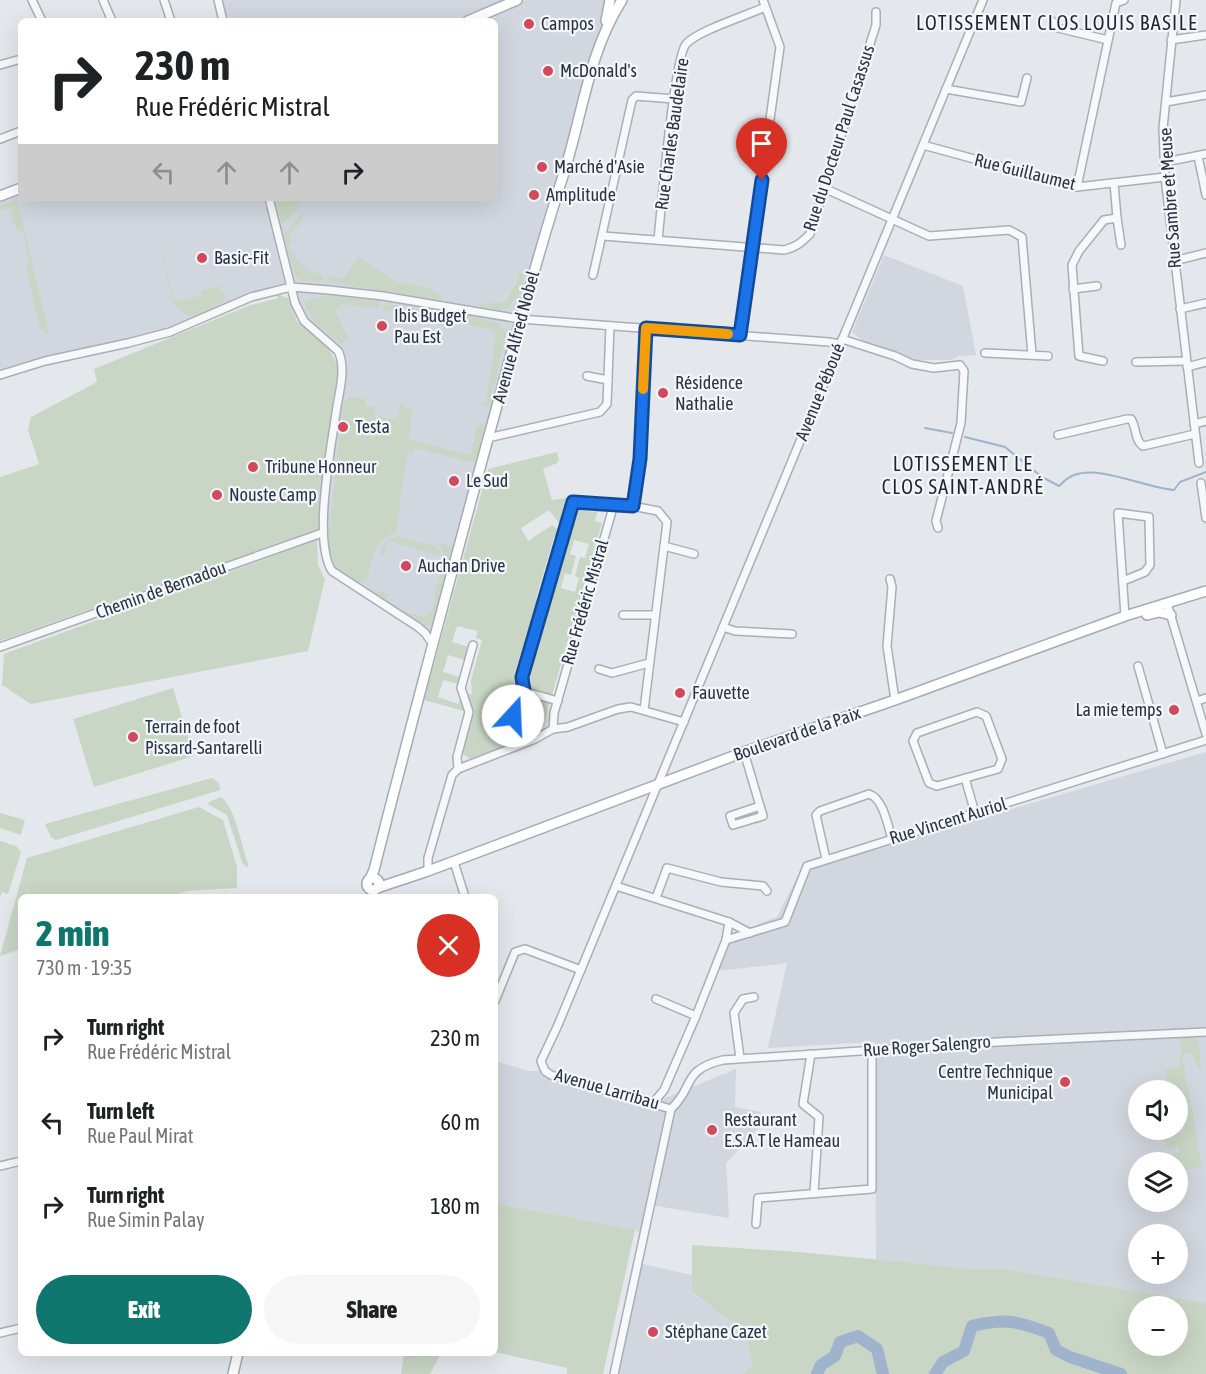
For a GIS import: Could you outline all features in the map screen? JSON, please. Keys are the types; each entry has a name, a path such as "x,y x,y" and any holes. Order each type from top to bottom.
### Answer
{"main road":[{"path":"475,18 517,0"},
{"name":"Avenue Alfred Nobel","path":"372,885 432,643 520,320 604,33 610,0"},
{"name":"Avenue Alfred Nobel","path":"604,33 622,0"},
{"path":"0,196 18,189"},
{"name":"Boulevard de la Paix","path":"372,885 390,884 454,862 744,752 1125,616 1206,591"},
{"path":"1125,616 1132,619 1159,612 1171,615"},
{"path":"232,1374 237,1356"}],"street":[{"path":"32,0 41,18"},
{"path":"103,0 111,18"},
{"path":"164,0 170,18"},
{"path":"218,0 222,18"},
{"name":"Avenue Péboué","path":"658,784 982,0"},
{"path":"1077,187 1116,3 1124,0"},
{"name":"Rue Sambre et Meuse","path":"1176,0 1163,128 1165,177 1199,463"},
{"path":"740,335 780,47 764,4"},
{"name":"Rue Charles Baudelaire","path":"658,240 674,99 682,51 693,38 764,4"},
{"name":"Rue du Docteur Paul Casassus","path":"603,236 784,250 796,247 810,234 876,25 876,12"},
{"path":"1052,21 1058,28 1108,40"},
{"path":"1171,40 1206,35"},
{"path":"0,65 18,60"},
{"path":"946,89 1021,102 1027,78"},
{"path":"1166,102 1206,95"},
{"path":"593,275 632,100 636,96 674,99"},
{"path":"0,138 18,132"},
{"name":"Rue Guillaumet","path":"923,145 1077,187 1165,177"},
{"path":"1165,162 1202,155 1206,195"},
{"path":"1114,183 1121,245"},
{"path":"824,188 929,236 1009,230 1022,237 1032,355"},
{"path":"270,201 300,316 338,351 340,358 339,392 322,533 326,561 332,572 418,627 432,643"},
{"path":"1104,361 1079,356 1072,265 1079,251 1104,220 1117,218"},
{"path":"1174,261 1206,253"},
{"path":"1073,289 1097,286"},
{"path":"0,375 45,361 170,332 251,297 291,287 383,296 520,320 841,341 895,356 912,364 934,368 960,365 964,371 961,423 936,521 938,528"},
{"path":"1180,309 1206,303"},
{"path":"488,438 600,412 607,404 610,326"},
{"path":"633,506 640,459 646,328"},
{"path":"985,353 1048,356"},
{"path":"1136,362 1187,364 1206,362"},
{"path":"587,376 608,380"},
{"path":"1058,435 1127,419 1133,422 1138,440 1143,446 1195,434"},
{"path":"1194,424 1206,421"},
{"path":"1201,483 1206,518"},
{"path":"524,691 522,677 573,502 633,506 658,511 667,522 644,710"},
{"name":"Rue Frédéric Mistral","path":"553,729 558,701 614,504"},
{"path":"1123,581 1145,572 1150,565 1149,517 1118,513 1125,616"},
{"name":"Chemin de Bernadou","path":"0,647 322,533"},
{"path":"664,546 694,554"},
{"path":"890,579 892,587 887,646 895,700"},
{"path":"1167,603 1206,734"},
{"path":"623,615 655,615"},
{"path":"723,627 735,631 792,634"},
{"path":"458,769 457,757 469,712 461,688 473,645"},
{"path":"599,669 612,673 649,663"},
{"path":"1138,666 1163,754"},
{"path":"524,691 558,701"},
{"path":"513,716 519,695 524,691"},
{"path":"1197,701 1206,698"},
{"path":"428,871 428,858 452,775 458,769 535,739 553,729 568,727 618,709 631,707 684,722"},
{"path":"977,712 986,716 1002,759 998,768 965,778 937,786 929,783 913,741 917,733 977,712"},
{"name":"Rue Vincent Auriol","path":"726,940 785,922 807,866 1206,740"},
{"path":"744,752 760,806"},
{"path":"965,778 975,813"},
{"name":"Avenue Larribau","path":"614,1374 671,1109 551,1075 543,1068 541,1061 658,784"},
{"path":"826,859 816,815 820,811 869,794 874,795 879,801 892,839"},
{"path":"454,862 464,894"},
{"path":"656,898 667,868 721,882 763,886 767,891"},
{"path":"616,886 729,922 750,933"},
{"path":"653,1103 664,1090 696,1016 726,940 729,922"},
{"path":"498,994 515,952 525,950 581,970"},
{"path":"740,1058 734,1013 743,999 754,997"},
{"path":"656,999 696,1016"},
{"name":"Rue Roger Salengro","path":"671,1109 678,1102 697,1070 710,1063 740,1058 997,1041 1206,1032"},
{"path":"756,1224 758,1198 872,1189 872,1050"},
{"path":"811,1053 803,1104 819,1117 814,1193"},
{"path":"0,1166 18,1162"},
{"path":"0,1333 18,1329"}],"shaded area":[{"path":"224,0 622,0 604,33 432,643 425,633 332,571 322,533 341,358 308,325 291,287 274,290 170,332 0,375 0,196 18,189 18,201 498,201 498,18 222,18 219,4"},
{"path":"884,255 963,286 976,355 958,356 952,360 917,360 862,340 852,332"},
{"path":"1206,752 1206,1303 1188,1300 1188,1296 1165,1296 1005,1269 972,1269 876,1260 875,1042 768,1048 787,963 709,972 725,937 777,917 804,864 903,841"},
{"path":"498,1062 529,1071 545,1071 653,1103 736,1069 735,1107 761,1112 759,1128 726,1163 729,1218 651,1205 645,1233 498,1204"},
{"path":"638,1263 692,1275 692,1293 719,1313 745,1327 752,1367 743,1374 614,1374"}],"green space":[{"path":"17,199 49,334 40,329 26,266 30,265 22,229 17,230 15,223 11,223 14,218 10,216 13,208 0,211 0,206"},
{"path":"276,201 303,201 288,220 281,222"},
{"path":"305,212 309,215 305,213 289,237 293,240 289,246 306,268 323,275 323,281 302,281 296,277 284,235"},
{"path":"156,224 173,297 179,301 201,296 201,291 220,286 221,292 226,295 223,302 194,317 186,315 173,304"},
{"path":"358,257 396,282 432,288 430,292 442,294 441,300 329,282 329,276 344,279"},
{"path":"520,273 525,275 518,298 515,298 508,309 480,307 481,304 506,302"},
{"path":"277,294 288,298 297,321 329,349 338,366 319,529 0,641 0,477 39,464 28,430 31,417 97,382 94,369 248,306 278,298"},
{"path":"334,295 379,302 378,309 343,304 335,310 349,340 341,344 314,320 304,302"},
{"path":"384,304 449,313 448,319 383,310"},
{"path":"470,316 498,323 506,333 490,405 484,407 480,405 486,403 496,335 491,329 460,323"},
{"path":"349,397 365,399 365,406 375,407 374,417 397,419 400,404 404,404 404,408 413,410 408,439 471,455 477,427 482,424 484,429 476,466 475,463 415,448 413,453 407,452 396,533 389,535 378,544 367,579 362,582 342,573 334,562 328,541 343,403"},
{"path":"557,452 559,459 557,463 543,469 552,500 567,498 568,507 564,506 561,517 565,519 563,523 558,522 549,510 521,528 528,541 552,525 561,532 559,538 554,537 536,598 540,600 528,644 524,643 514,675 516,676 505,718 520,722 526,700 521,698 527,695 550,701 543,726 539,734 469,759 462,753 473,713 466,695 472,694 471,680 482,640 476,638 478,631 457,626 452,642 469,647 465,660 448,655 443,672 460,677 458,684 443,680 438,697 458,704 462,700 464,711 424,700 488,469"},
{"path":"579,505 579,510 595,512 596,508 603,507 602,510 598,510 595,521 602,523 552,695 533,691 529,687 532,685 530,676 538,648 533,647 537,633 545,627 540,619 545,605 549,605 578,513 573,511","holes":["574,540 589,544 585,558 580,557 575,576 579,578 575,592 561,588 565,573 571,575 576,556 570,554"]},
{"path":"397,536 436,547 440,551 440,556 389,541 384,556 380,552 383,547 389,540"},
{"path":"317,540 318,565 325,579 308,651 31,704 2,685 4,654"},
{"path":"437,543 454,547 434,623 428,627 373,592 382,591 389,595 386,600 406,612 426,617 427,612 432,611 436,595 434,594 444,560"},
{"name":"Terrain de foot Pissard-Santarelli","path":"173,688 194,756 94,787 73,719"},
{"path":"212,778 219,783 220,790 56,840 51,837 45,824"},
{"path":"221,797 234,818 248,864 247,868 242,862 227,815 208,804"},
{"path":"199,807 223,820 237,867 237,888 187,891 179,894 18,894 18,950 0,956 27,858"},
{"path":"0,813 25,820 21,835 0,828"},
{"path":"0,841 16,846 21,852 8,894 2,892 0,897"},
{"path":"1194,1036 1199,1043 1201,1072 1191,1053 1182,1054 1179,1037"},
{"path":"1182,1054 1187,1080 1166,1080 1165,1070 1181,1066 1179,1058"},
{"path":"1188,1088 1202,1167 1188,1169 1188,1152 1179,1152 1178,1146 1166,1148 1165,1140 1188,1140"},
{"path":"498,1204 635,1230 603,1374 567,1374 567,1368 498,1353"},
{"path":"692,1245 799,1252 972,1269 1005,1269 1165,1296 1128,1296 1128,1356 1188,1356 1188,1300 1206,1303 1206,1374 743,1374 752,1366 745,1328 719,1313 692,1292"},
{"path":"404,1356 439,1356 430,1374 401,1374"}],"waterway":[{"path":"925,428 952,433"},
{"path":"965,437 1005,447 1042,477 1059,486 1074,475 1097,473 1174,490 1180,482 1206,472"},
{"path":"935,1374 943,1362 964,1351 972,1326 994,1322 1020,1323 1049,1333 1056,1350 1121,1374"},
{"path":"817,1374 821,1365 835,1356 840,1342 858,1336 877,1349 883,1374"}],"slow traffic":[{"path":"643,389 646,328 728,334"}],"place":[{"name":"Campos","path":"529,24"},
{"name":"McDonald's","path":"548,71"},
{"name":"Marché d'Asie","path":"542,167"},
{"name":"Amplitude","path":"534,195"},
{"name":"Basic-Fit","path":"202,258"},
{"name":"Ibis Budget Pau Est","path":"382,326"},
{"name":"Résidence Nathalie","path":"663,393"},
{"name":"Testa","path":"343,427"},
{"name":"Tribune Honneur","path":"253,467"},
{"name":"Le Sud","path":"454,481"},
{"name":"Nouste Camp","path":"217,495"},
{"name":"Auchan Drive","path":"406,566"},
{"name":"Fauvette","path":"680,693"},
{"name":"La mie temps","path":"1174,710"},
{"name":"Terrain de foot Pissard-Santarelli","path":"133,737"},
{"name":"Centre Technique Municipal","path":"1065,1082"},
{"name":"Restaurant E.S.A.T le Hameau","path":"712,1130"},
{"name":"Stéphane Cazet","path":"653,1332"}],"district":[{"name":"LOTISSEMENT CLOS LOUIS BASILE","path":"1057,23"},
{"name":"LOTISSEMENT LE CLOS SAINT-ANDRÉ","path":"963,476"}],"route":[{"path":"513,716 519,695 524,691 522,677 573,502 633,506 640,459 646,328 740,335 762,180"}]}
